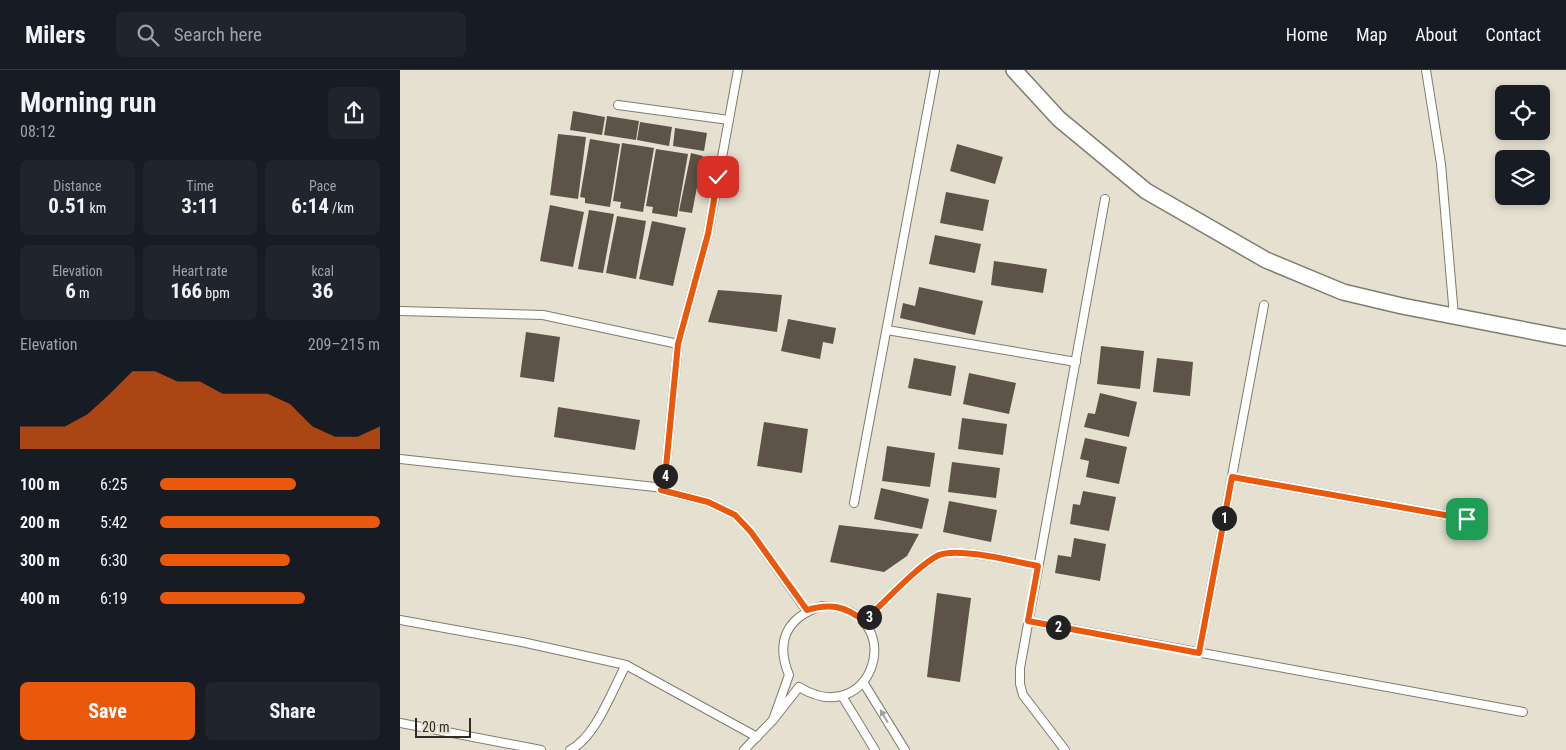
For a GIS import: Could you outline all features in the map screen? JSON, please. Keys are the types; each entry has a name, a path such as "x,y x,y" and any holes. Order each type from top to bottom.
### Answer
{"street":[{"path":"1014,70 1059,119 1146,191 1266,260 1343,292 1566,338"}],"lane":[{"path":"738,70 708,234 678,344 664,488 661,490 708,502 735,515 751,532 807,610"},
{"path":"854,503 935,70"},
{"path":"1426,70 1441,164 1454,316"},
{"path":"618,105 729,120"},
{"path":"1065,750 1023,695 1020,668 1105,199"},
{"path":"1199,653 1264,305"},
{"path":"400,311 543,315 678,344"},
{"path":"887,330 1076,362"},
{"path":"400,458 664,488"},
{"path":"1232,477 1467,519"},
{"path":"864,621 921,568 940,555 962,553 1038,566"},
{"path":"744,750 773,720 799,687 812,695 826,698 842,696 856,690 873,665 875,650 872,635 864,621 852,612 837,606 822,606 807,610 795,620 787,632 782,646 783,661 789,675 773,720"},
{"path":"400,620 522,642 626,665 756,737"},
{"path":"1028,621 1523,712"},
{"path":"570,750 579,745 591,731 626,665"},
{"path":"863,682 905,750"},
{"path":"842,696 875,750"},
{"path":"400,723 541,750"}],"building":[{"path":"573,111 605,117 602,135 570,130"},
{"path":"607,116 639,121 636,140 604,135"},
{"path":"640,122 672,127 669,146 637,140"},
{"path":"675,128 707,133 704,151 673,146"},
{"path":"558,134 586,137 578,199 550,195"},
{"path":"590,139 620,144 610,207 585,203 585,198 580,197"},
{"path":"622,143 654,148 643,212 620,208 621,202 613,201"},
{"path":"957,144 1003,157 995,184 950,171"},
{"path":"656,149 688,154 677,217 652,213 653,207 646,206"},
{"path":"691,153 703,156 692,213 679,211"},
{"path":"946,192 989,200 983,231 940,223"},
{"path":"550,205 584,212 573,267 540,261"},
{"path":"589,210 614,214 603,273 578,269"},
{"path":"617,216 646,221 636,279 606,273"},
{"path":"652,221 686,228 673,286 639,279"},
{"path":"935,235 981,244 975,273 929,264"},
{"path":"994,261 1047,269 1043,293 991,285"},
{"path":"919,287 983,301 975,335 900,318 903,303 915,306"},
{"path":"718,290 782,295 777,332 708,322"},
{"path":"788,319 836,328 833,344 823,342 820,359 781,351"},
{"path":"526,332 560,337 554,382 520,377"},
{"path":"1101,346 1144,351 1140,389 1097,384"},
{"path":"914,358 956,366 951,396 908,388"},
{"path":"1157,358 1193,362 1190,396 1153,392"},
{"path":"969,373 1016,383 1009,414 963,404"},
{"path":"1100,393 1137,402 1129,437 1084,427 1088,413 1095,414"},
{"path":"558,407 640,420 635,450 554,437"},
{"path":"962,418 1007,424 1003,455 958,449"},
{"path":"764,422 808,429 802,473 757,466"},
{"path":"1085,438 1127,447 1119,484 1086,477 1089,461 1080,459"},
{"path":"887,446 935,453 930,487 882,481"},
{"path":"952,462 1000,468 996,498 948,492"},
{"path":"881,488 929,499 922,529 874,519"},
{"path":"1083,491 1116,497 1109,531 1070,524 1073,504 1080,505"},
{"path":"949,501 997,510 991,542 943,532"},
{"path":"839,525 919,534 907,556 884,572 830,562"},
{"path":"1074,538 1106,544 1100,581 1055,573 1058,555 1071,557"},
{"path":"937,593 971,598 960,682 927,677"}],"route":[{"path":"718,177 708,234 678,344 664,488 661,490 708,502 735,515 751,532 807,610 822,606 837,606 852,612 864,621 921,568 940,555 962,553 1038,566 1028,621 1199,653 1232,477 1467,519"}]}
